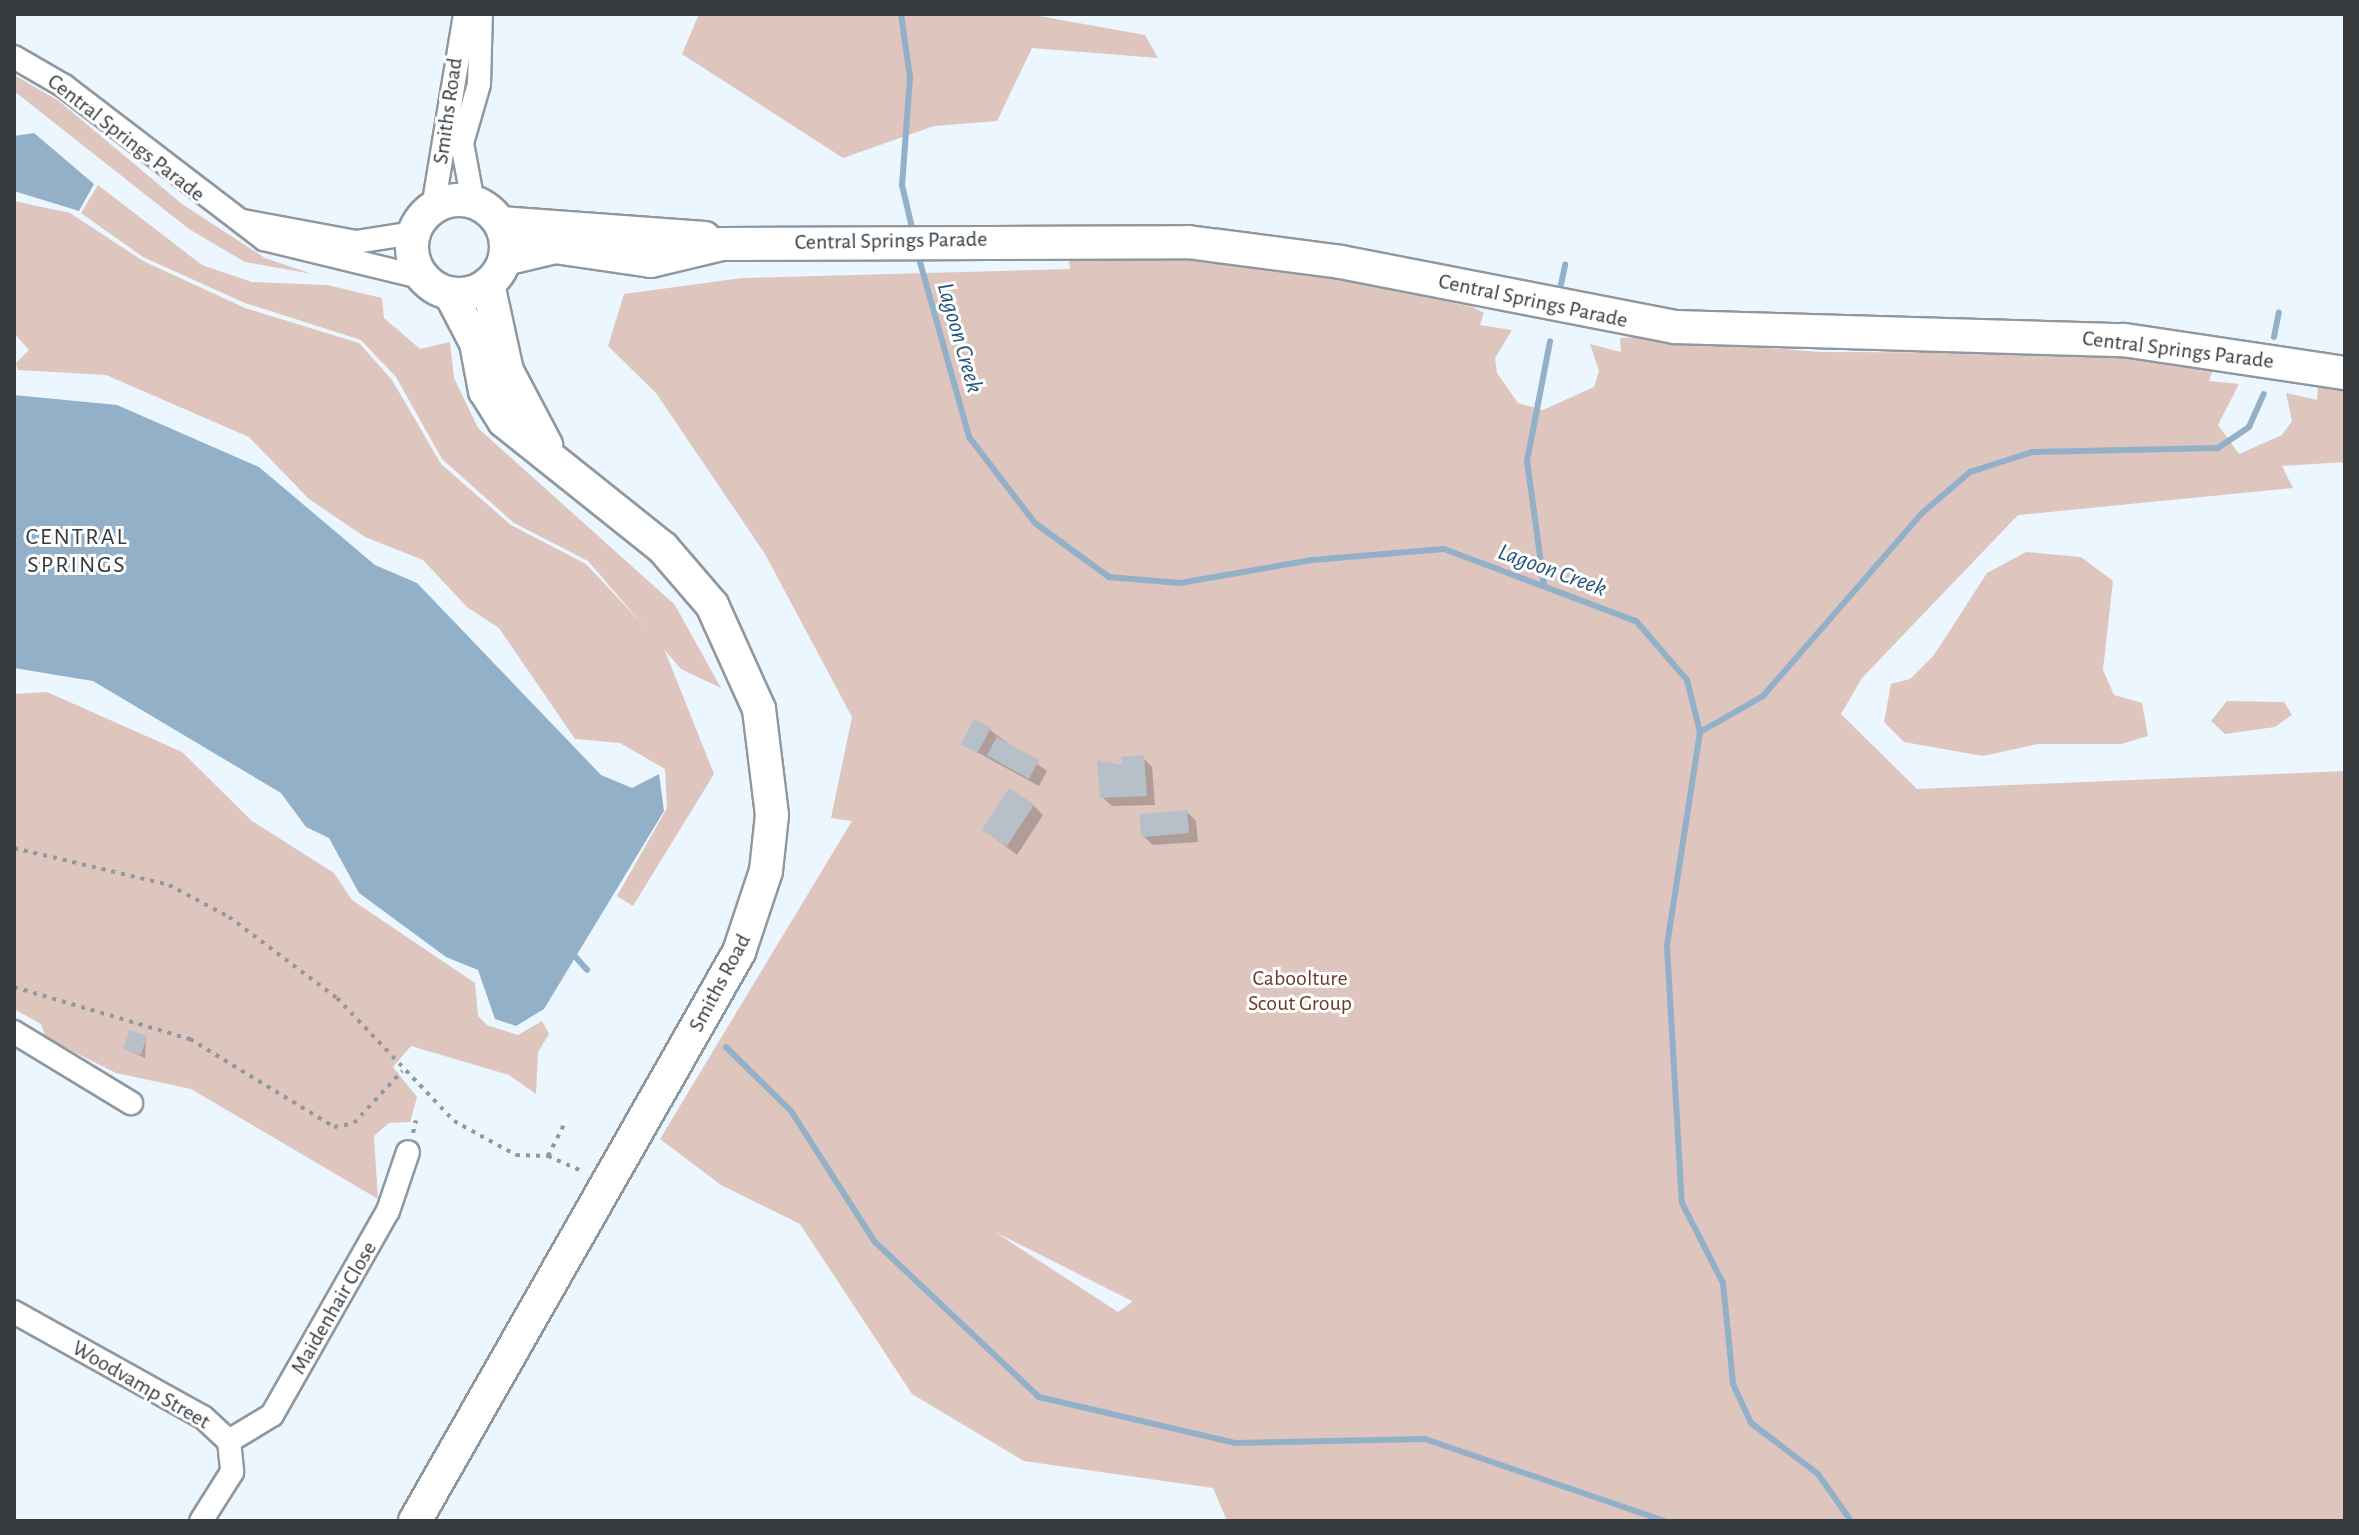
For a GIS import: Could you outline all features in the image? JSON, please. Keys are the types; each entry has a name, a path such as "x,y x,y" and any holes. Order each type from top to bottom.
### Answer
{"street":[{"name":"Smiths Road","path":"415,1521 720,987 750,927 770,844 765,734 727,630 663,548 552,458 489,401 471,330 437,286 423,220 465,14"},
{"name":"Smiths Road","path":"473,202 462,143 479,84 481,14"},
{"name":"Central Springs Parade","path":"14,57 64,86 238,221 286,247 437,286 497,271 555,247 651,261 722,244"},
{"path":"423,220 473,202 500,223"},
{"name":"Central Springs Parade","path":"238,221 356,242 423,220"},
{"name":"Smiths Road","path":"500,223 497,271 507,371 552,458"},
{"name":"Central Springs Parade","path":"500,223 722,244 1127,238 1291,253 1675,327 2124,340 2345,373"},
{"path":"14,1032 131,1103"},
{"name":"Maidenhair Close","path":"229,1441 272,1415 388,1211 408,1152"},
{"name":"Woodvamp Street","path":"17,1321 203,1417 229,1441 232,1472 201,1521"}],"path":[{"path":"14,848 169,885 229,917 337,998 402,1071 454,1121 516,1155 548,1156 581,1171"},
{"path":"14,987 190,1039 334,1127 354,1123 402,1071"},
{"path":"548,1156 563,1126"}],"green space":[{"path":"699,14 1028,14 1145,35 1158,58 1032,48 997,121 934,126 843,158 682,54"},
{"path":"14,75 59,101 182,204 265,258 312,274 245,262 189,229 14,91"},
{"path":"98,185 202,265 252,282 327,285 382,298 384,318 420,349 450,342 454,378 478,428 675,605 721,688 681,669 588,561 514,523 442,459 396,377 361,340 245,303 143,257 81,213"},
{"path":"14,201 70,213 143,261 245,308 359,343 392,380 441,464 511,525 586,564 663,646 714,774 633,906 617,896 667,808 665,769 620,743 575,739 499,628 467,607 423,560 365,537 309,499 249,437 106,375 18,370 16,363 29,350 14,333"},
{"name":"Caboolture Scout Group","path":"1090,252 1309,271 1473,307 1484,313 1480,325 1512,330 1495,358 1497,373 1518,403 1543,410 1594,387 1599,371 1590,344 1621,352 1620,338 1638,337 1819,352 2093,353 2213,368 2209,381 2239,384 2218,425 2239,454 2282,435 2292,421 2286,393 2317,400 2318,386 2345,388 2345,462 2282,466 2293,488 2018,515 1862,678 1841,714 1917,789 2345,771 2345,1521 1227,1521 1213,1488 1024,1461 912,1394 800,1224 721,1185 660,1139 852,821 831,818 852,717 765,554 656,393 608,346 624,294 742,278 1070,269 1068,255","holes":["995,1232 1132,1301 1118,1312"]},
{"path":"2026,552 2081,557 2113,581 2103,670 2114,695 2142,703 2148,736 2121,744 2038,744 1983,756 1904,742 1884,722 1891,684 1910,679 1934,655 1987,573"},
{"path":"47,692 182,752 252,821 334,873 352,900 475,983 478,1016 487,1025 518,1035 542,1021 549,1034 538,1052 536,1094 509,1075 411,1046 393,1067 417,1097 410,1122 389,1123 374,1136 378,1199 191,1089 116,1073 46,1038 41,1024 14,1009 14,694"},
{"path":"2227,701 2284,702 2292,715 2275,727 2225,734 2211,721"}],"water":[{"path":"34,133 94,184 79,211 14,191 14,136"},
{"path":"14,395 117,405 259,467 375,565 417,583 601,775 632,788 659,774 664,811 544,1009 516,1026 495,1019 478,970 446,957 359,893 329,838 306,827 281,793 93,681 14,668"}],"building":[{"path":"974,719 991,728 977,754 960,745"},
{"path":"997,737 1039,760 1029,779 987,755"},
{"path":"1144,755 1147,796 1100,798 1097,760 1122,765 1121,757"},
{"path":"1009,788 1034,804 1007,846 982,830"},
{"path":"1187,810 1189,833 1141,837 1139,814"},
{"path":"129,1030 147,1036 141,1055 123,1049"}],"waterway":[{"name":"Lagoon Creek","path":"901,14 910,77 902,185 913,232"},
{"name":"Lagoon Creek","path":"918,255 969,437 1035,523 1109,577 1180,583 1312,560 1444,549 1636,621 1687,680 1700,732 1667,946 1682,1203 1723,1283 1733,1384 1751,1423 1818,1474 1851,1521"},
{"path":"1560,289 1565,265"},
{"path":"2274,337 2279,312"},
{"path":"1544,585 1527,461 1550,341"},
{"path":"1700,732 1763,696 1921,514 1970,472 2032,452 2218,448 2249,427 2264,394"},
{"path":"571,952 587,970"},
{"path":"726,1047 791,1111 874,1241 1039,1397 1235,1443 1425,1439 1665,1521"}],"district":[{"name":"CENTRAL SPRINGS","path":"77,552"}]}
